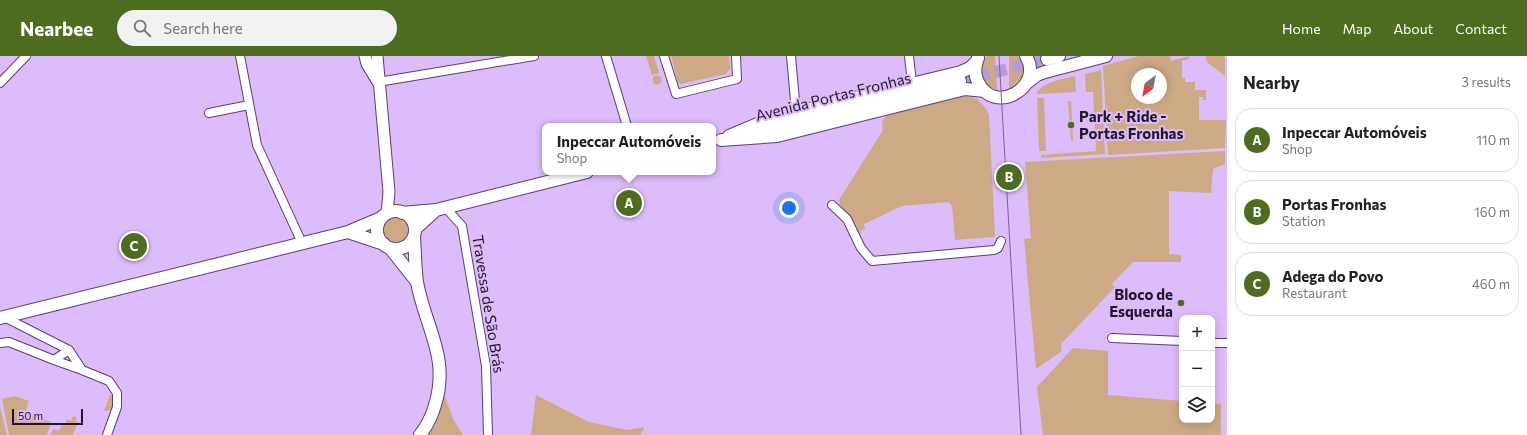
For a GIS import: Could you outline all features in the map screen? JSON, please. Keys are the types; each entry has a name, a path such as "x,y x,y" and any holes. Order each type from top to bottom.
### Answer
{"main road":[{"path":"365,56 367,64 378,82"},
{"path":"377,56 378,82 389,192 384,216 377,229 377,235 417,282"},
{"path":"978,59 976,78 985,91 995,97 1007,98 1024,89 1028,82 1030,70 1026,56"},
{"path":"1047,59 1059,56"},
{"path":"1028,82 1037,75 1045,72 1106,56"},
{"path":"717,141 772,118 961,72 970,68 978,59"},
{"name":"Avenida Portas Fronhas","path":"717,141 960,81"},
{"path":"717,141 777,136 965,89 985,91"},
{"path":"1,316 348,232 384,216 401,212 440,209 575,175"},
{"path":"389,192 401,212 411,219 414,232 417,282 439,359 440,377 437,397 432,413 420,435"},
{"path":"348,232 387,246 402,248 411,241 414,232 440,209"}],"street":[{"path":"0,82 26,56"},
{"path":"240,56 257,145 302,243"},
{"path":"378,82 534,56"},
{"path":"606,56 626,123"},
{"path":"664,56 676,94 737,79 736,56"},
{"path":"791,56 796,112"},
{"path":"910,56 912,83"},
{"path":"209,114 249,105"},
{"path":"832,205 848,220 861,248 870,259 877,261 994,250 998,248 1001,241"},
{"name":"Travessa de São Brás","path":"440,209 462,226 486,366 488,435"},
{"path":"1,316 68,350 82,370"},
{"path":"1112,338 1179,341"},
{"path":"0,343 9,342 109,381 117,393 117,407 107,435"},
{"path":"1215,343 1227,343"},
{"path":"54,360 68,350"}],"shaded area":[{"path":"646,56 654,56 659,73 652,75"},
{"path":"671,56 729,56 730,69 726,74 681,84 678,82"},
{"path":"987,56 995,56 997,91 987,85 982,76 982,67"},
{"path":"1009,56 1018,56 1024,71 1018,84 1009,90"},
{"path":"1139,56 1170,56 1171,61 1190,56 1187,60 1182,60 1182,78 1185,78 1185,82 1195,82 1195,90 1206,90 1206,100 1203,100 1203,97 1199,97 1199,120 1226,120 1225,148 1108,155 1103,66"},
{"path":"1206,56 1223,56 1225,58 1225,76 1207,62"},
{"path":"1101,70 1105,154 1041,158 1041,155 1096,151 1093,92 1086,92 1085,74"},
{"path":"655,76 659,76 661,80 659,84 655,84 653,82 653,78"},
{"path":"1075,76 1076,92 1036,94 1048,84"},
{"path":"965,96 973,97 980,101 989,115 995,237 955,240 952,206 949,202 902,206 864,224 865,230 861,230 859,245 839,200 883,130 882,121 887,115"},
{"path":"1037,98 1044,98 1046,151 1039,151"},
{"path":"1068,101 1071,101 1073,141 1071,141"},
{"path":"1225,151 1225,164 1213,169 1211,193 1169,191 1169,254 1181,255 1181,262 1133,262 1112,284 1115,287 1061,344 1062,351 1036,369 1024,239 1031,238 1025,162"},
{"path":"396,216 406,220 410,230 406,240 396,244 386,240 382,230 386,220"},
{"path":"1073,348 1108,351 1108,395 1179,401 1179,423 1215,423 1215,403 1221,404 1221,435 1043,435 1037,387"},
{"path":"444,394 453,419 463,435 428,435 435,426"},
{"path":"110,395 112,395 112,410 104,411"},
{"path":"536,395 589,422 627,430 644,427 641,435 531,435"},
{"path":"15,396 29,401 25,413 51,422 47,435 9,435 2,399"},
{"path":"0,407 7,435 0,435"},
{"path":"73,416 77,418 75,421 78,422 73,435 51,435 53,429 59,431 62,425 65,426 67,419 71,421"}],"tunnel":[{"path":"960,81 1047,59"}],"tram line":[{"path":"999,56 1021,435"}],"place":[{"name":"Park + Ride - Portas Fronhas","path":"1071,125"},
{"name":"Portas Fronhas","path":"1009,177"},
{"name":"Inpeccar Automóveis","path":"629,203"},
{"name":"Adega do Povo","path":"134,246"},
{"name":"Bloco de Esquerda","path":"1181,303"}]}
